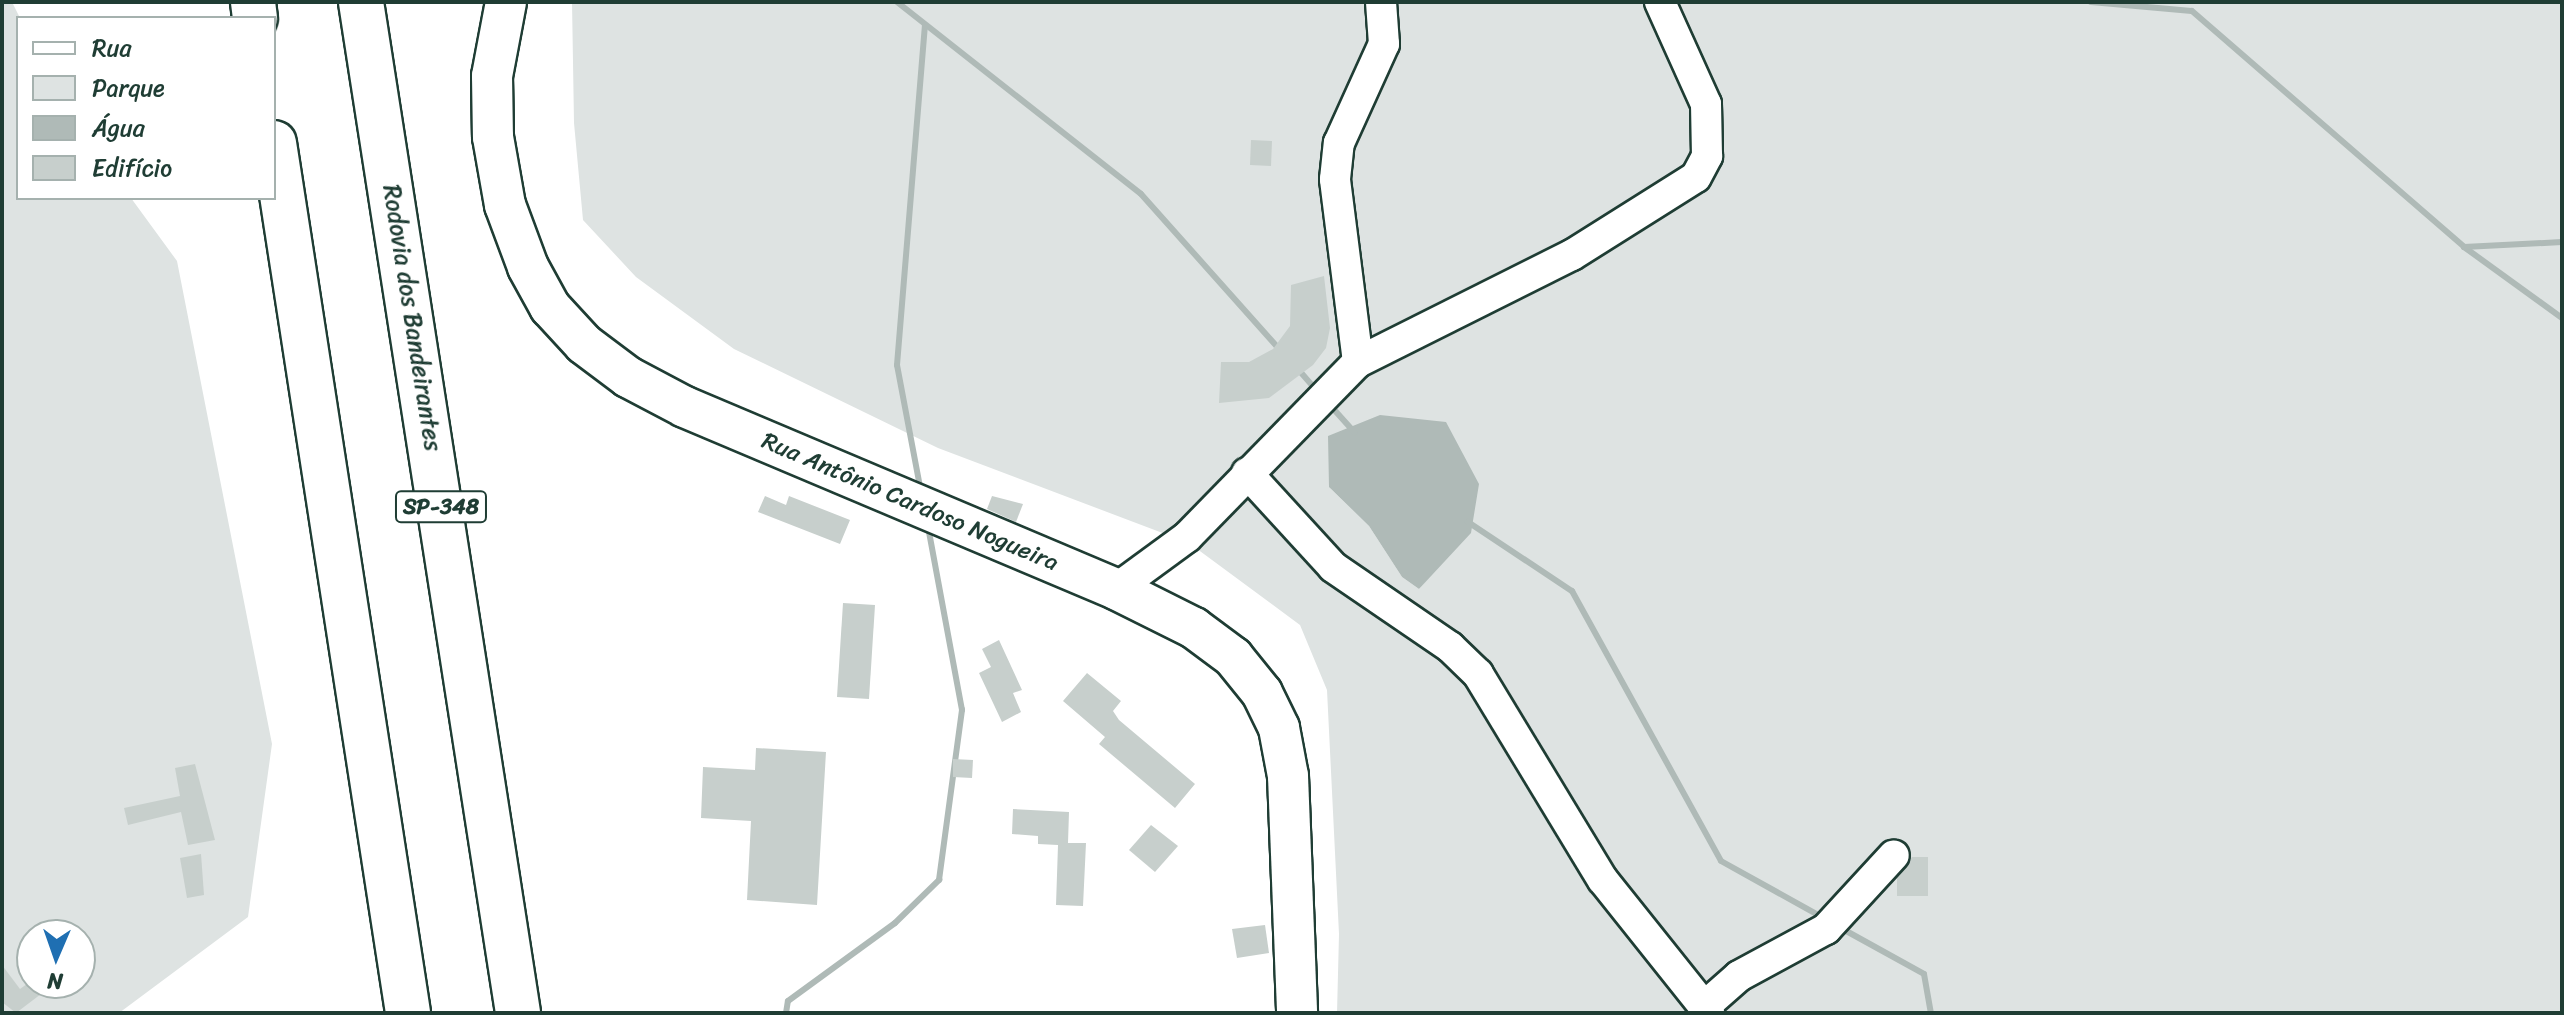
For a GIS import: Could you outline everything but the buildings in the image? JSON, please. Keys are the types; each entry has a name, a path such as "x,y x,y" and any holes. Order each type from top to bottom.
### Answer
{"highway":[{"name":"Rodovia dos Bandeirantes","path":"361,2 518,1013"},
{"path":"276,156 408,1013"}],"main road":[{"name":"Rua Antônio Cardoso Nogueira","path":"506,2 492,76 493,137 505,205 550,307 584,344 628,377 685,407 1116,589 1194,628 1233,657 1262,693 1279,728 1288,776 1297,1013"}],"street":[{"path":"1358,362 1335,179 1339,143 1384,44 1381,2"},
{"path":"1116,589 1187,537 1358,362 1572,255 1696,177 1707,156 1706,104 1660,2"},
{"path":"1247,473 1333,567 1450,647 1478,674 1603,880 1707,1010 1739,976 1826,929 1894,855"}],"green space":[{"path":"2,2 12,2 19,16 16,16 16,200 132,200 177,261 272,744 248,917 119,1013 2,1013"},
{"path":"572,2 2562,2 2562,1013 1337,1013 1339,934 1327,690 1300,625 1189,543 938,448 734,349 636,277 583,220 574,123","holes":["1329,487 1438,566 1419,589 1402,577 1369,526"]}],"water":[{"path":"1380,415 1446,422 1479,484 1471,533 1419,589 1402,577 1369,526 1329,487 1328,436"}],"waterway":[{"path":"897,2 1141,194 1281,351"},
{"path":"2091,2 2192,11 2464,247 2562,318"},
{"path":"921,492 897,365 925,25"},
{"path":"2464,247 2562,242"},
{"path":"1297,368 1316,390"},
{"path":"1329,404 1354,432"},
{"path":"1468,522 1572,591 1721,861 1822,917"},
{"path":"786,1013 788,1001 895,923 939,880 962,710 928,526"},
{"path":"1839,927 1924,974 1931,1013"}]}
